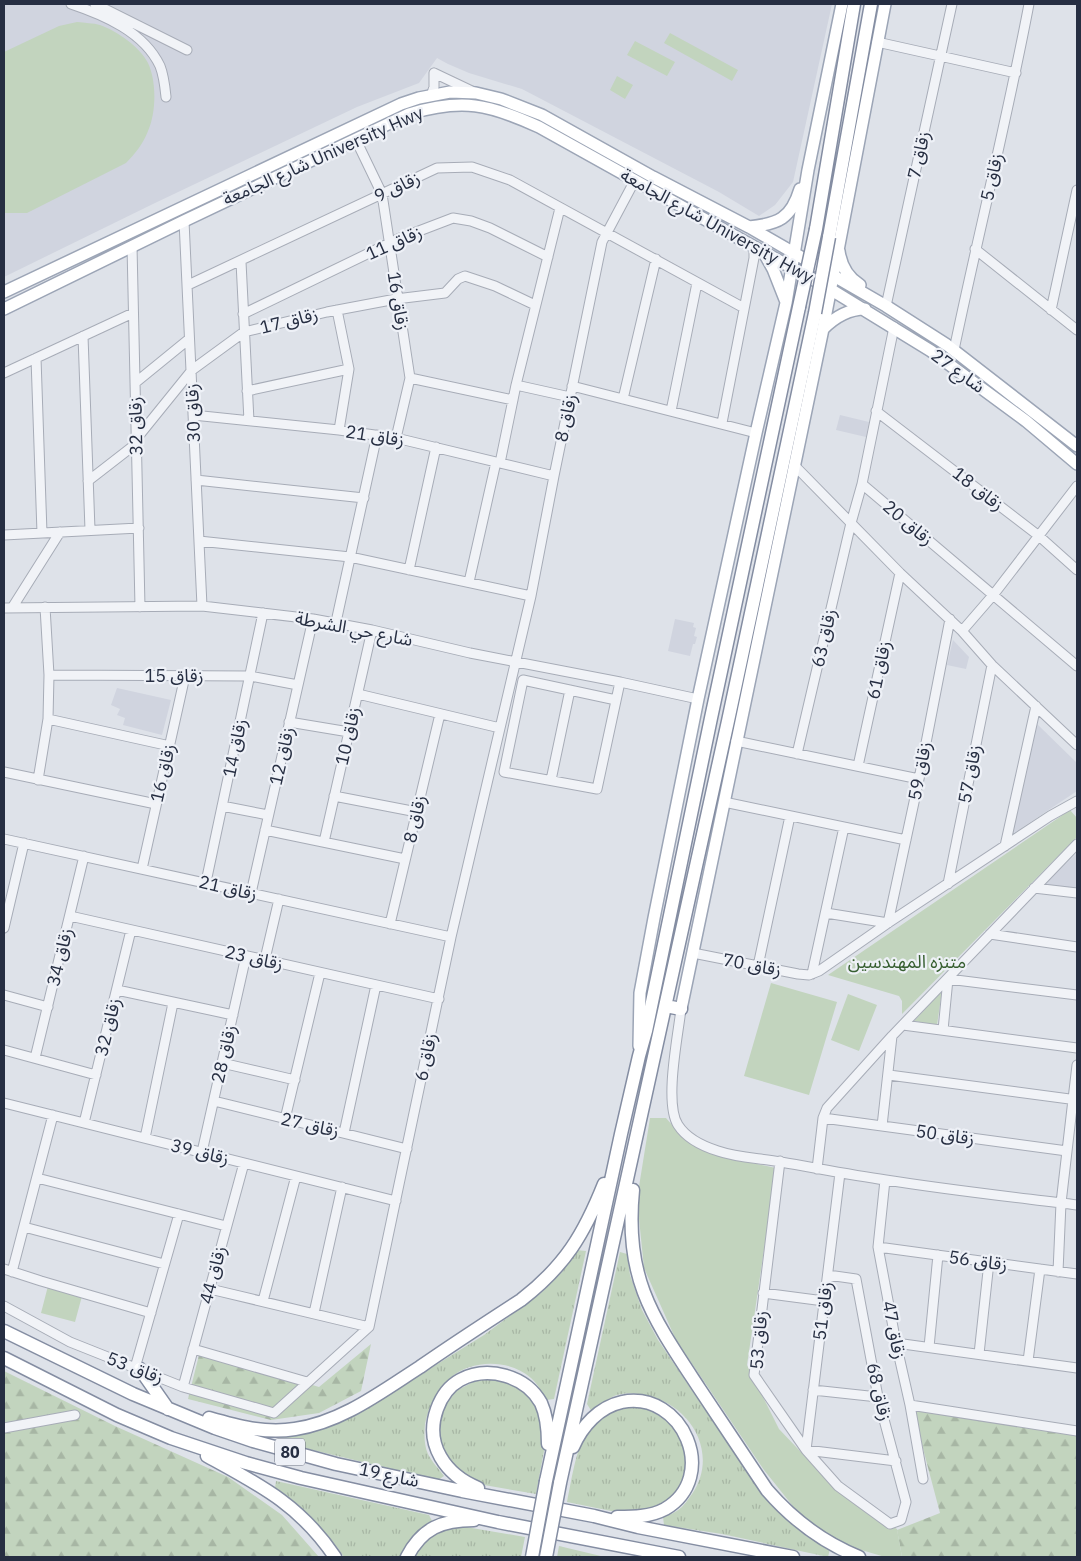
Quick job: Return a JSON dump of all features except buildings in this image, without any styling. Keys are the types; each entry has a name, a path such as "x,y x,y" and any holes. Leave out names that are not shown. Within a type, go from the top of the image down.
{"highway":[{"path":"532,1557 547,1476 621,1134 646,1032 816,229 854,4"},
{"path":"546,1557 560,1484 639,1132 815,313 834,240 871,4"},
{"path":"666,1006 681,1009"},
{"path":"639,1132 632,1200 631,1240 638,1279 653,1316 767,1490 780,1505 808,1530 859,1557"},
{"path":"137,1368 174,1411 248,1428 294,1430 323,1422 367,1402 521,1300 552,1274 575,1245 592,1212 606,1180 621,1134"},
{"name":"شارع 19","path":"4,1331 99,1378 174,1411 233,1435 305,1456 594,1516 638,1527 793,1557"},
{"name":"شارع 19","path":"4,1358 92,1403 171,1438 246,1463 302,1478 498,1522 679,1557"},
{"path":"502,1497 465,1482 456,1476 436,1450 434,1432 436,1414 444,1395 460,1380 481,1374 503,1375 514,1379 534,1393 541,1404 548,1430 547,1476"},
{"path":"564,1469 576,1440 585,1427 604,1409 615,1404 628,1401 649,1404 668,1412 682,1428 690,1447 691,1469 683,1491 675,1501 665,1508 642,1516 594,1516"},
{"path":"171,1438 269,1490 306,1522 335,1557"},
{"path":"407,1557 418,1539 436,1527 461,1520 498,1522"},
{"path":"591,1540 632,1557"}],"main road":[{"path":"639,1056 640,993 698,700 786,303 796,253 808,170 842,4"},
{"path":"681,1009 823,329 832,275 834,240 885,4"},
{"name":"شارع الجامعة University Hwy","path":"4,292 212,192 402,104 450,92 476,93 502,99 542,115 653,177 749,227 832,275"},
{"name":"شارع الجامعة University Hwy","path":"4,309 184,220 409,114 448,104 491,108 532,123 830,289"},
{"path":"749,227 765,226 786,216 796,201 803,178 808,170"},
{"path":"212,192 218,204"},
{"path":"834,240 848,276 880,298 886,306"},
{"path":"758,249 777,278 786,303"},
{"name":"شارع 27","path":"832,275 886,306 954,350 1077,446"},
{"name":"شارع 27","path":"830,289 932,351 1026,421 1077,464"},
{"path":"823,329 830,322 848,312 865,309"}],"street":[{"path":"71,4 113,22 141,42 149,50 160,67 166,96"},
{"path":"95,4 187,50"},
{"name":"زقاق 7","path":"886,306 952,4"},
{"name":"زقاق 5","path":"954,350 1016,73 1029,4"},
{"path":"877,42 1016,73"},
{"path":"430,96 434,87 434,73 476,93"},
{"name":"زقاق 16","path":"356,140 382,194 410,378 396,438"},
{"name":"زقاق 9","path":"188,285 241,262 438,168 467,166 510,180 744,308"},
{"name":"زقاق 8","path":"516,663 602,242 635,180"},
{"path":"1051,310 1077,190"},
{"path":"469,582 560,208"},
{"name":"زقاق 11","path":"243,314 389,244 456,218 490,228 548,257"},
{"name":"زقاق 30","path":"184,220 202,606"},
{"name":"زقاق 32","path":"132,246 140,607"},
{"path":"722,423 744,308 758,249"},
{"path":"975,250 1077,330"},
{"path":"623,399 656,259"},
{"path":"241,262 249,422"},
{"name":"زقاق 17","path":"88,481 137,441 192,370 244,332 338,310 445,292 458,279 465,276 495,286 536,305"},
{"path":"671,411 697,283"},
{"path":"338,310 349,369 339,430"},
{"path":"4,373 133,313"},
{"path":"862,484 894,327"},
{"path":"83,336 90,530"},
{"path":"135,383 189,339"},
{"path":"36,358 42,533"},
{"path":"247,391 349,369"},
{"path":"410,378 513,400"},
{"path":"516,385 570,397"},
{"path":"572,386 756,433"},
{"name":"زقاق 18","path":"876,411 1039,536 1077,570"},
{"name":"زقاق 21","path":"193,415 339,430 396,438 554,476"},
{"path":"336,622 377,435"},
{"path":"409,570 436,447"},
{"path":"794,465 900,573 962,631 992,665 1076,741"},
{"path":"196,480 364,498"},
{"name":"زقاق 63","path":"797,754 851,523 862,484"},
{"name":"زقاق 20","path":"862,484 1077,666"},
{"path":"962,631 994,594 1077,486"},
{"path":"4,535 138,528"},
{"path":"8,608 60,532"},
{"path":"199,541 350,557 531,596"},
{"name":"زقاق 61","path":"858,766 900,573"},
{"name":"شارع حي الشرطة","path":"8,608 202,606 336,622 516,663 620,682 698,700"},
{"path":"38,780 48,719 49,675 45,608"},
{"name":"زقاق 14","path":"206,882 264,613"},
{"name":"زقاق 12","path":"251,893 313,619"},
{"name":"زقاق 59","path":"888,923 919,779 950,619"},
{"name":"زقاق 10","path":"324,842 372,630"},
{"name":"زقاق 6","path":"369,1327 451,937 516,663"},
{"name":"زقاق 57","path":"948,884 992,665"},
{"name":"زقاق 15","path":"49,675 250,676 298,685"},
{"name":"زقاق 16","path":"142,869 185,676"},
{"path":"616,700 523,680 504,772 596,789 616,700 620,682"},
{"path":"551,780 570,690"},
{"path":"358,694 500,728"},
{"path":"1005,846 1036,706"},
{"name":"زقاق 8","path":"390,924 440,714"},
{"path":"48,719 170,746"},
{"path":"290,722 348,732"},
{"path":"736,741 919,779"},
{"path":"4,772 156,804"},
{"path":"334,796 417,812"},
{"path":"844,827 812,974 819,972 888,923 1077,801"},
{"path":"724,802 906,840"},
{"path":"222,806 268,816"},
{"path":"758,966 790,816"},
{"path":"265,830 405,859"},
{"name":"زقاق 21","path":"4,839 451,937"},
{"path":"4,928 24,843"},
{"path":"817,1169 823,1118 827,1108 892,1036 1077,844"},
{"name":"زقاق 34","path":"35,1058 84,856"},
{"path":"1034,888 1077,893"},
{"path":"265,960 279,899"},
{"path":"826,913 888,923"},
{"name":"زقاق 23","path":"70,916 438,998"},
{"name":"زقاق 32","path":"84,1123 131,930"},
{"path":"990,934 1077,947"},
{"name":"زقاق 70","path":"692,953 802,975 812,974"},
{"name":"زقاق 28","path":"202,1152 246,956"},
{"path":"285,1119 320,973"},
{"path":"948,980 1077,995"},
{"path":"943,1030 948,980"},
{"path":"344,1133 376,985"},
{"path":"116,990 233,1015"},
{"path":"4,995 48,1007"},
{"path":"145,1138 174,1003"},
{"path":"681,1009 671,1097 673,1116 679,1127 693,1140 716,1151 734,1156 780,1161 885,1180 1077,1205"},
{"path":"903,1025 1077,1048"},
{"path":"882,1126 892,1036"},
{"path":"4,1050 96,1075"},
{"path":"222,1063 294,1080"},
{"path":"1058,1272 1061,1203 1075,1100 1077,1065"},
{"path":"889,1075 1075,1100"},
{"name":"زقاق 27","path":"214,1102 407,1149"},
{"name":"زقاق 39","path":"4,1103 396,1201"},
{"path":"53,1115 24,1227 8,1270 151,1313"},
{"name":"زقاق 50","path":"823,1118 1067,1151"},
{"name":"زقاق 53","path":"780,1161 754,1375 806,1450 838,1486 890,1524"},
{"name":"زقاق 44","path":"183,1387 244,1163"},
{"name":"زقاق 51","path":"806,1450 840,1173"},
{"path":"263,1302 296,1176"},
{"path":"37,1178 226,1226"},
{"name":"زقاق 47","path":"885,1180 878,1247 923,1479"},
{"path":"314,1314 342,1187"},
{"path":"137,1368 178,1214"},
{"path":"24,1227 164,1264"},
{"name":"زقاق 56","path":"878,1247 1077,1274"},
{"path":"929,1348 938,1255"},
{"path":"979,1354 989,1262"},
{"path":"1028,1361 1040,1269"},
{"name":"زقاق 68","path":"828,1275 856,1279 878,1397 906,1502 901,1520 890,1524"},
{"path":"210,1289 369,1327"},
{"path":"763,1294 824,1301"},
{"name":"زقاق 53","path":"4,1306 70,1342 183,1387 274,1413 308,1382"},
{"path":"193,1349 308,1382 369,1327"},
{"path":"896,1343 1077,1368"},
{"path":"813,1390 878,1397"},
{"path":"910,1405 1077,1431"},
{"path":"4,1428 76,1415"},
{"path":"806,1450 896,1460"}],"shaded area":[{"path":"4,4 832,4 793,182 775,205 759,216 719,192 522,89 469,73 437,58 419,83 357,107 4,277"},
{"path":"840,415 869,422 866,437 836,430"},
{"path":"675,619 694,623 693,627 696,628 694,636 697,637 690,656 668,651"},
{"path":"953,640 969,657 966,669 947,665"},
{"path":"117,688 171,700 162,735 123,725 125,718 117,715 120,709 111,705"},
{"path":"1036,723 1077,763 1077,791 1011,835"},
{"path":"1077,853 1077,890 1044,884"}],"green space":[{"path":"77,22 92,23 114,31 140,51 148,63 153,79 154,107 151,124 144,140 126,163 27,213 4,213 4,52 59,26"},
{"path":"670,33 738,70 732,81 664,43"},
{"path":"635,41 675,62 667,76 627,55"},
{"path":"617,76 633,85 625,99 610,90"},
{"name":"متنزه المهندسين","path":"1070,810 1077,818 1077,837 902,1014 902,1001 899,996 828,975"},
{"path":"771,983 837,1002 809,1095 744,1076"},
{"path":"942,991 937,1025 914,1021"},
{"path":"848,994 877,1005 859,1051 831,1040"},
{"path":"650,1118 666,1118 681,1135 714,1155 776,1168 747,1365 779,1429 837,1490 897,1529 902,1557 885,1557 841,1544 800,1515 764,1470 676,1340 644,1268 637,1199"},
{"path":"576,1250 586,1251 554,1399 546,1400 531,1378 512,1367 490,1364 479,1365 469,1367 450,1378 437,1393 428,1412 425,1424 428,1454 444,1476 438,1480 279,1442 281,1435 330,1427 362,1411 484,1335 541,1293 563,1271"},
{"path":"620,1252 627,1254 630,1275 642,1310 658,1340 737,1457 779,1513 806,1536 830,1549 828,1557 722,1534 664,1525 663,1517 683,1506 700,1478 703,1462 696,1432 687,1419 675,1408 660,1400 644,1395 629,1393 614,1396 592,1412 587,1404"},
{"path":"48,1286 82,1296 75,1322 41,1313"},
{"path":"371,1344 361,1391 319,1413 271,1420 188,1399 200,1351 319,1387"},
{"path":"4,1371 115,1426 228,1477 282,1515 319,1557 4,1557"},
{"path":"485,1378 511,1380 534,1398 546,1440 536,1494 484,1485 460,1475 445,1459 436,1425 444,1407 456,1391"},
{"path":"635,1406 663,1418 677,1432 685,1450 686,1477 684,1481 666,1506 626,1514 567,1502 578,1453 583,1439 591,1427 602,1417 616,1410"},
{"path":"912,1407 1077,1431 1077,1557 902,1557 897,1530 940,1513"},
{"path":"276,1481 429,1515 433,1523 411,1538 400,1557 344,1557 321,1528 275,1488"},
{"path":"447,1527 466,1527 525,1537 521,1557 411,1557 426,1536"},
{"path":"559,1546 605,1557 557,1557"}]}
